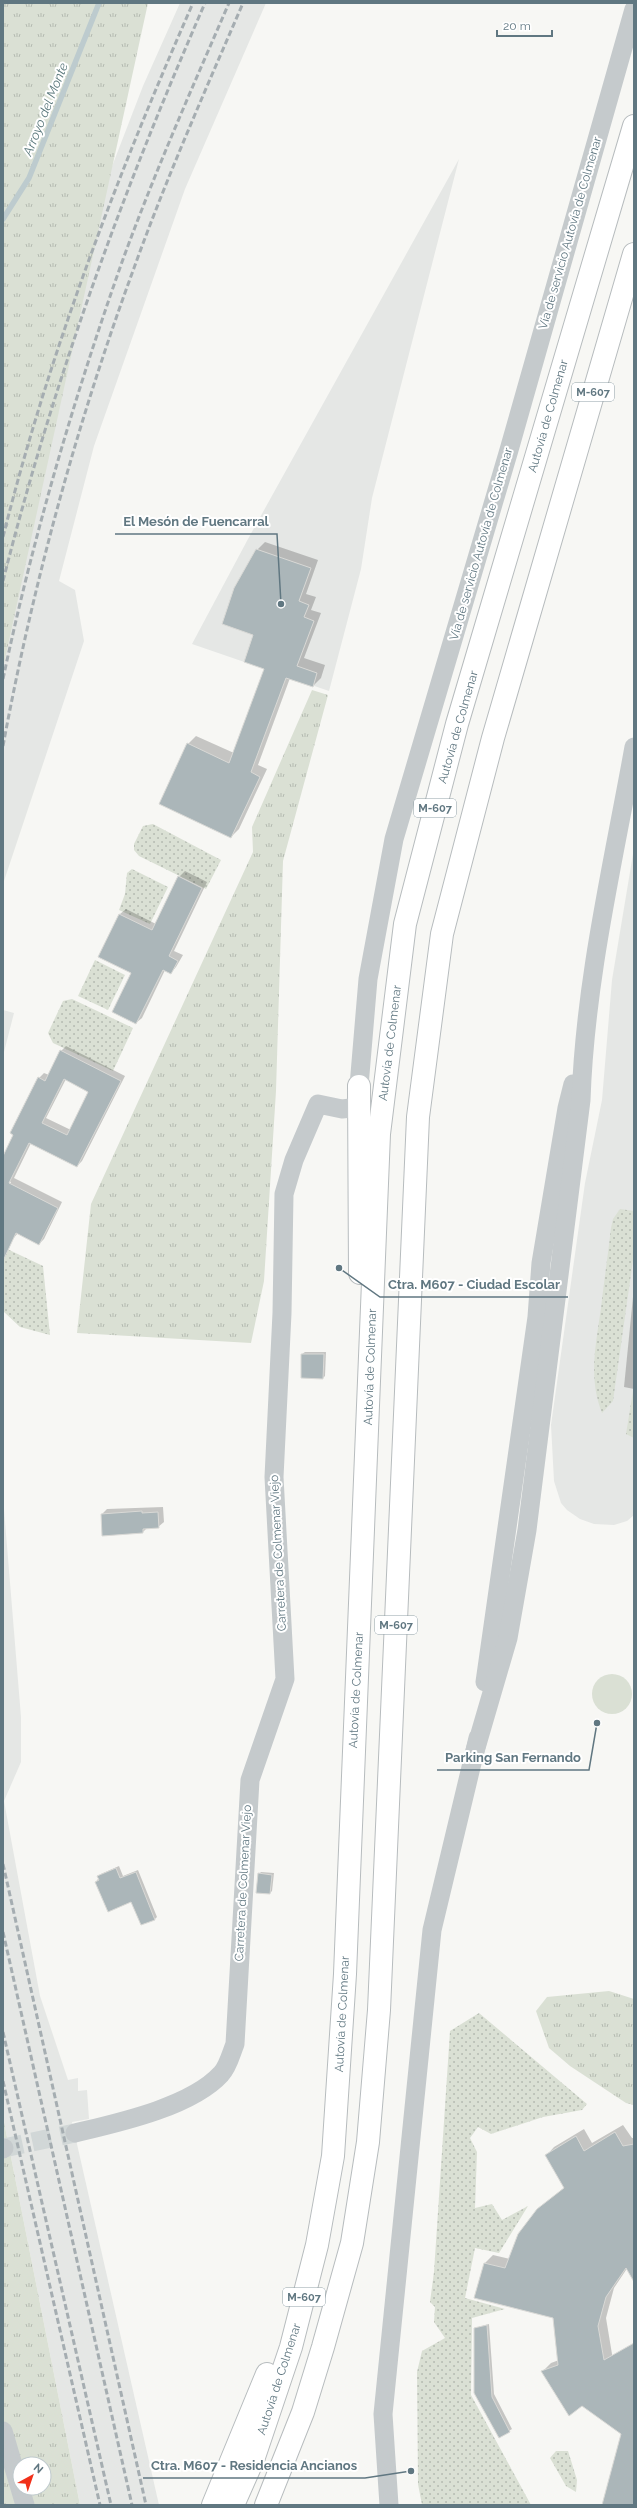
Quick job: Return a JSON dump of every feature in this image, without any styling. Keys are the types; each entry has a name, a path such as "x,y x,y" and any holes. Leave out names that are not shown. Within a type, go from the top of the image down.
{"highway":[{"name":"Autovía de Colmenar","path":"233,2505 253,2460 291,2347 317,2245 333,2156 339,2080 365,1513 380,1134 405,924 457,724 634,126"},
{"name":"M-607","path":"266,2505 303,2412 323,2347 352,2243 368,2142 379,2010 418,1117 442,934 493,738 628,283 634,254"},
{"path":"359,1097 365,1513"},
{"path":"213,2505 232,2464 278,2344 304,2240 339,2080"}],"street":[{"name":"Vía de servicio Autovía de Colmenar","path":"359,1097 368,979 394,839 509,450 634,9"},
{"path":"475,1751 508,1638 527,1530 581,1100 583,1045 591,987 634,747"},
{"path":"475,1751 536,1318 541,1263 567,1108 583,1045"},
{"name":"Carretera de Colmenar Viejo","path":"75,2133 143,2116 194,2094 221,2075 235,2044 250,1780 284,1679 274,1477 282,1313 284,1194 294,1160 318,1104 342,1109 359,1097"},
{"path":"518,1505 540,1357 536,1318"},
{"path":"390,2505 383,2414 432,1930 475,1751 497,1644 513,1546"},
{"path":"3,2431 25,2505"}],"shaded area":[{"path":"180,3 266,3 185,189 94,446 59,581 75,590 84,641 3,884 3,485 57,309 143,86"},
{"path":"459,159 372,498 361,569 329,691 192,644 248,539"},
{"path":"634,848 634,1515 627,1521 614,1525 594,1524 580,1519 567,1510 561,1503 554,1481 551,1425 585,1183 602,1100 612,980"},
{"path":"3,1010 14,1013 4,1052 3,1052"},
{"path":"3,1497 21,1717 21,1762 4,1801 40,1996 68,2080 78,2078 78,2091 87,2090 89,2119 72,2122 159,2505 80,2505 3,2117"}],"green space":[{"path":"3,3 148,3 3,668"},
{"path":"312,690 328,695 283,861 276,1091 264,1281 251,1343 77,1333 91,1204 253,852 252,827"},
{"path":"153,824 221,860 206,889 139,856 134,850 134,844 143,826"},
{"path":"132,869 168,887 150,924 119,910 125,894 127,873"},
{"path":"95,960 125,975 108,1010 78,996"},
{"path":"72,999 133,1028 113,1071 53,1043 48,1033 63,1001"},
{"path":"620,1209 634,1211 634,1253 613,1401 602,1413 595,1387 595,1348 611,1228 613,1219"},
{"path":"3,1247 43,1266 50,1335 20,1327 3,1311"},
{"path":"634,1391 634,1438 626,1434"},
{"path":"608,1674 616,1674 623,1677 629,1683 632,1694 629,1705 623,1711 616,1714 608,1714 601,1711 595,1705 592,1698 592,1690 595,1683 601,1677"},
{"path":"609,1991 634,1999 634,2105 626,2103 570,2066 549,2048 536,2011 547,1997"},
{"path":"479,2013 587,2104 582,2110 543,2117 491,2134 478,2127 470,2138 477,2152 475,2208 492,2204 502,2220 528,2206 499,2253 475,2248 465,2298 505,2309 472,2318 471,2395 531,2505 422,2505 418,2484 417,2372 422,2351 445,2338 434,2322 435,2307 430,2302 434,2272 450,2031"},
{"path":"3,2117 80,2505 3,2505"},
{"path":"556,2451 568,2451 577,2480 576,2492 566,2486 550,2458"}],"building":[{"path":"256,549 311,568 299,601 309,605 304,617 314,621 297,666 317,673 313,687 286,678 251,772 260,777 231,838 159,804 187,743 229,763 264,669 244,662 253,635 222,624 234,588"},
{"path":"178,876 202,888 169,956 178,961 171,974 163,970 136,1024 112,1012 131,973 98,957 119,914 152,930"},
{"path":"60,1050 121,1081 77,1167 29,1143 9,1183 58,1208 39,1245 16,1233 3,1261 3,1156 13,1135 10,1133 38,1077 45,1081","holes":["64,1079 88,1092 67,1135 42,1123"]},
{"path":"301,1354 324,1354 323,1379 301,1378"},
{"path":"142,1511 142,1513 158,1512 159,1528 143,1529 143,1533 102,1536 101,1514"},
{"path":"116,1868 120,1878 136,1872 155,1920 141,1925 131,1902 108,1912 95,1882 99,1880 97,1876"},
{"path":"258,1873 272,1875 270,1894 256,1893"},
{"path":"615,2132 623,2146 634,2144 634,2282 626,2268 606,2297 598,2326 604,2360 634,2343 634,2505 602,2505 621,2434 582,2406 569,2416 541,2371 558,2365 553,2318 474,2298 484,2263 505,2268 518,2234 537,2209 564,2188 545,2155 576,2136 584,2151"},
{"path":"487,2325 492,2397 510,2432 499,2438 474,2393 474,2328"}],"waterway":[{"name":"Arroyo del Monte","path":"3,219 29,178 99,3"}],"tunnel":[{"path":"4,2148 75,2133"}],"railway":[{"path":"3,537 21,468 63,333 112,199 193,3"},
{"path":"3,581 44,432 67,359 118,216 205,3"},
{"path":"3,679 41,521 71,416 104,313 147,196 229,3"},
{"path":"3,746 28,625 58,504 113,326 159,201 243,3"},
{"path":"3,1864 146,2505"},
{"path":"3,1932 132,2505"},
{"path":"3,2032 111,2505"},
{"path":"3,2081 100,2505"}],"place":[{"name":"El Mesón de Fuencarral","path":"281,604"},
{"name":"Ctra. M607 - Ciudad Escolar","path":"339,1268"},
{"name":"Parking San Fernando","path":"597,1723"},
{"name":"Ctra. M607 - Residencia Ancianos","path":"411,2471"}]}
